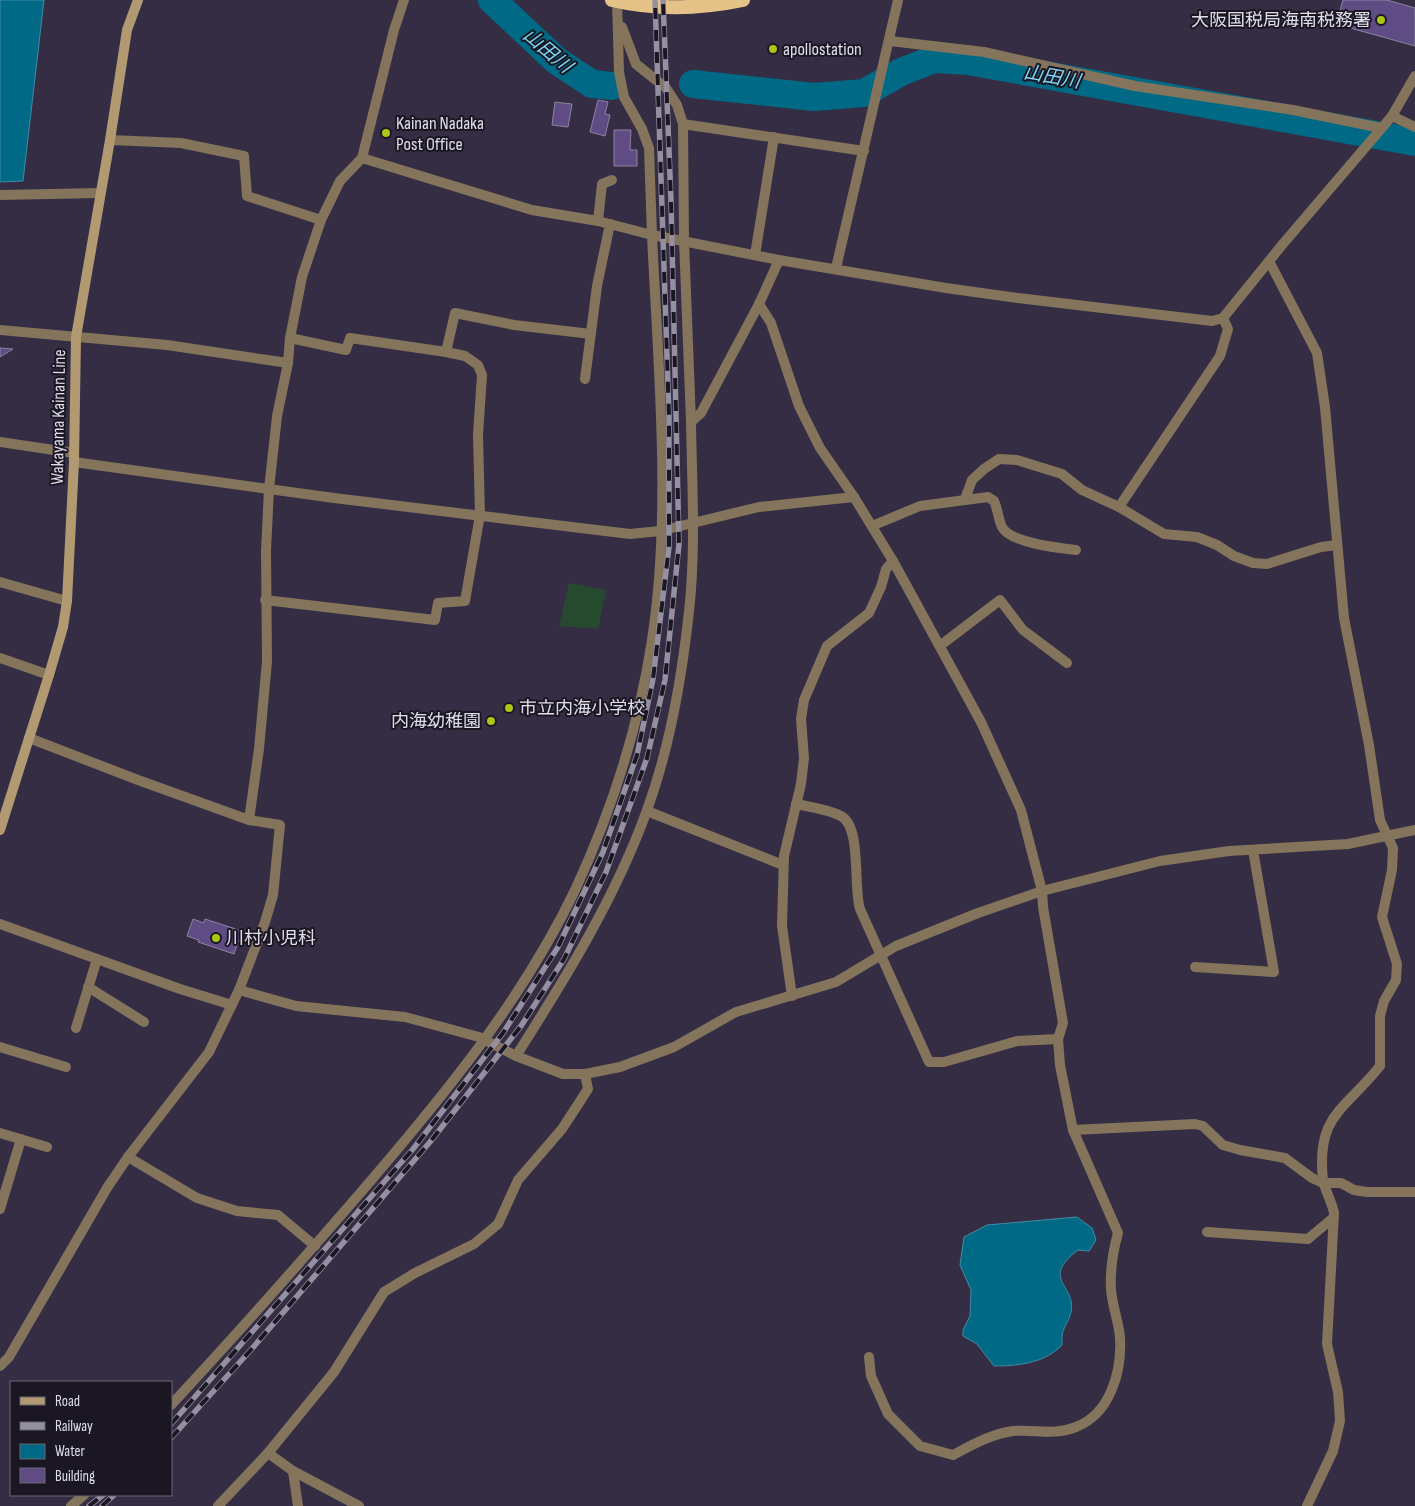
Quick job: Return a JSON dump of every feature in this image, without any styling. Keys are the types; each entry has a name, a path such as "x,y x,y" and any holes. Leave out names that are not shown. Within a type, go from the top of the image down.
{"highway":[{"path":"616,4 695,6 742,0"}],"main road":[{"name":"Wakayama Kainan Line","path":"0,830 63,626 70,585 76,337 127,30 138,0"}],"street":[{"path":"249,820 259,748 266,661 265,600 269,489 277,416 288,363 290,338 302,277 321,220 340,181 362,158 394,30 404,0"},
{"path":"836,268 898,0"},
{"path":"516,1056 554,997 600,913 647,811 663,758 680,674 690,611 692,522 691,422 684,240 683,124 677,105 666,88 636,64 616,4"},
{"path":"172,1404 315,1246 417,1127 485,1040 535,962 576,889 613,797 638,712 652,640 660,531 661,436 649,148 642,129 624,97 619,72 616,4"},
{"path":"890,41 984,52 1134,86 1293,110 1380,129"},
{"path":"362,158 532,210 598,221 652,235 779,260 1018,298 1212,320 1223,318 1270,263 1282,245 1392,116 1415,76"},
{"path":"1392,116 1415,127"},
{"path":"683,124 864,152"},
{"path":"755,255 774,137"},
{"path":"110,140 181,143 244,156 247,196 321,220"},
{"path":"598,221 602,184 612,180"},
{"path":"0,195 100,193"},
{"path":"584,379 597,286 610,224"},
{"path":"691,422 701,412 759,304 779,260"},
{"path":"1270,263 1316,353 1324,407 1344,618 1369,745 1380,820 1393,848 1392,870 1382,917 1397,964 1396,980 1384,1001 1380,1016 1380,1066 1337,1113 1326,1129 1322,1142 1323,1183 1331,1198 1333,1218 1327,1344 1338,1392 1340,1421 1333,1451 1307,1506"},
{"path":"759,304 771,323 799,406 820,448 872,526 941,645 981,722 1021,810 1042,891 1043,907 1063,1023 1058,1039 1060,1065 1072,1130 1118,1233 1113,1250 1111,1289 1120,1338 1118,1364 1108,1401 1103,1408 1084,1424 1062,1432 1013,1431 984,1438 953,1455 920,1446 888,1414 871,1376 869,1357"},
{"path":"446,352 455,313 514,325 591,334"},
{"path":"1119,507 1220,356 1228,329 1223,318"},
{"path":"0,330 167,345 288,363"},
{"path":"265,600 435,620 438,604 465,601 480,515 478,435 482,375 478,365 465,356 350,338 346,350 290,338"},
{"path":"0,442 74,458 269,489 630,534 660,531 759,507 854,497"},
{"path":"965,499 972,480 984,469 999,459 1017,460 1062,474 1082,490 1119,507 1164,534 1197,537 1217,545 1234,556 1253,563 1267,564 1320,547 1337,545"},
{"path":"872,526 920,506 965,499 992,498 996,504 1002,528 1010,536 1041,545 1076,550"},
{"path":"792,996 782,926 783,865 801,784 804,758 801,719 804,700 827,646 869,613 881,587 886,569 893,561"},
{"path":"0,582 67,601"},
{"path":"941,645 1000,600 1024,630 1067,663"},
{"path":"0,658 49,675"},
{"path":"0,1366 10,1357 93,1212 128,1157 209,1052 239,990 265,922 273,895 280,825 249,820 29,738"},
{"path":"796,804 834,813 843,817 848,823 854,845 857,900 929,1062 944,1062 1017,1041 1058,1039"},
{"path":"647,811 783,865"},
{"path":"239,990 296,1006 405,1017 485,1040 516,1056 563,1074 586,1074 620,1067 674,1047 736,1012 836,982 896,946 978,913 1042,891 1160,861 1253,850 1348,844 1415,830"},
{"path":"1195,967 1274,972 1253,850"},
{"path":"0,924 180,989 232,1005"},
{"path":"76,1028 97,959"},
{"path":"88,987 144,1022"},
{"path":"0,1047 66,1067"},
{"path":"218,1506 268,1453 334,1372 384,1292 415,1273 474,1244 498,1224 518,1180 562,1129 588,1089 586,1074"},
{"path":"1072,1130 1195,1124 1203,1126 1223,1145 1285,1158 1312,1178 1323,1183 1341,1183 1354,1190 1367,1192 1415,1192"},
{"path":"0,1132 47,1147"},
{"path":"1,1204 21,1139"},
{"path":"128,1157 197,1198 237,1211 278,1215 315,1246"},
{"path":"1207,1232 1308,1239 1333,1218"},
{"path":"268,1453 293,1471 359,1506"},
{"path":"293,1471 298,1506"},
{"path":"71,1506 83,1496"}],"green space":[{"path":"569,583 606,590 598,629 559,626"}],"water":[{"path":"0,0 44,0 23,181 0,182"},
{"path":"1077,1217 1092,1228 1096,1240 1089,1251 1078,1250 1067,1260 1061,1269 1060,1276 1071,1303 1071,1312 1062,1334 1062,1345 1048,1356 1039,1360 994,1366 977,1344 963,1336 963,1330 970,1316 971,1290 960,1265 964,1237 987,1225"}],"building":[{"path":"1343,0 1387,0 1415,8 1415,46 1336,24"},
{"path":"598,100 608,102 605,114 610,115 605,136 590,132"},
{"path":"555,102 572,104 568,127 552,125"},
{"path":"614,130 631,130 630,150 637,150 637,166 614,166"},
{"path":"0,348 13,349 0,357"},
{"name":"川村小児科","path":"193,919 204,923 205,919 242,931 234,954 198,942 199,940 187,936"}],"waterway":[{"name":"山田川","path":"492,0 557,61 592,84 612,86"},
{"name":"山田川","path":"693,84 814,97 864,93 901,72 934,59 968,61 1415,142"}],"railway":[{"path":"172,1423 413,1149 503,1033 558,947 603,852 637,755 653,679 669,547 669,416 655,0"},
{"path":"172,1437 249,1352 430,1142 521,1026 564,959 606,872 647,758 665,680 679,544 671,200 663,0"},
{"path":"89,1506 102,1496"},
{"path":"102,1506 113,1496"}],"place":[{"name":"大阪国税局海南税務署","path":"1381,20"},
{"name":"apollostation","path":"773,49"},
{"name":"Kainan Nadaka Post Office","path":"386,133"},
{"name":"市立内海小学校","path":"509,708"},
{"name":"内海幼稚園","path":"491,721"},
{"name":"川村小児科","path":"216,938"}]}
